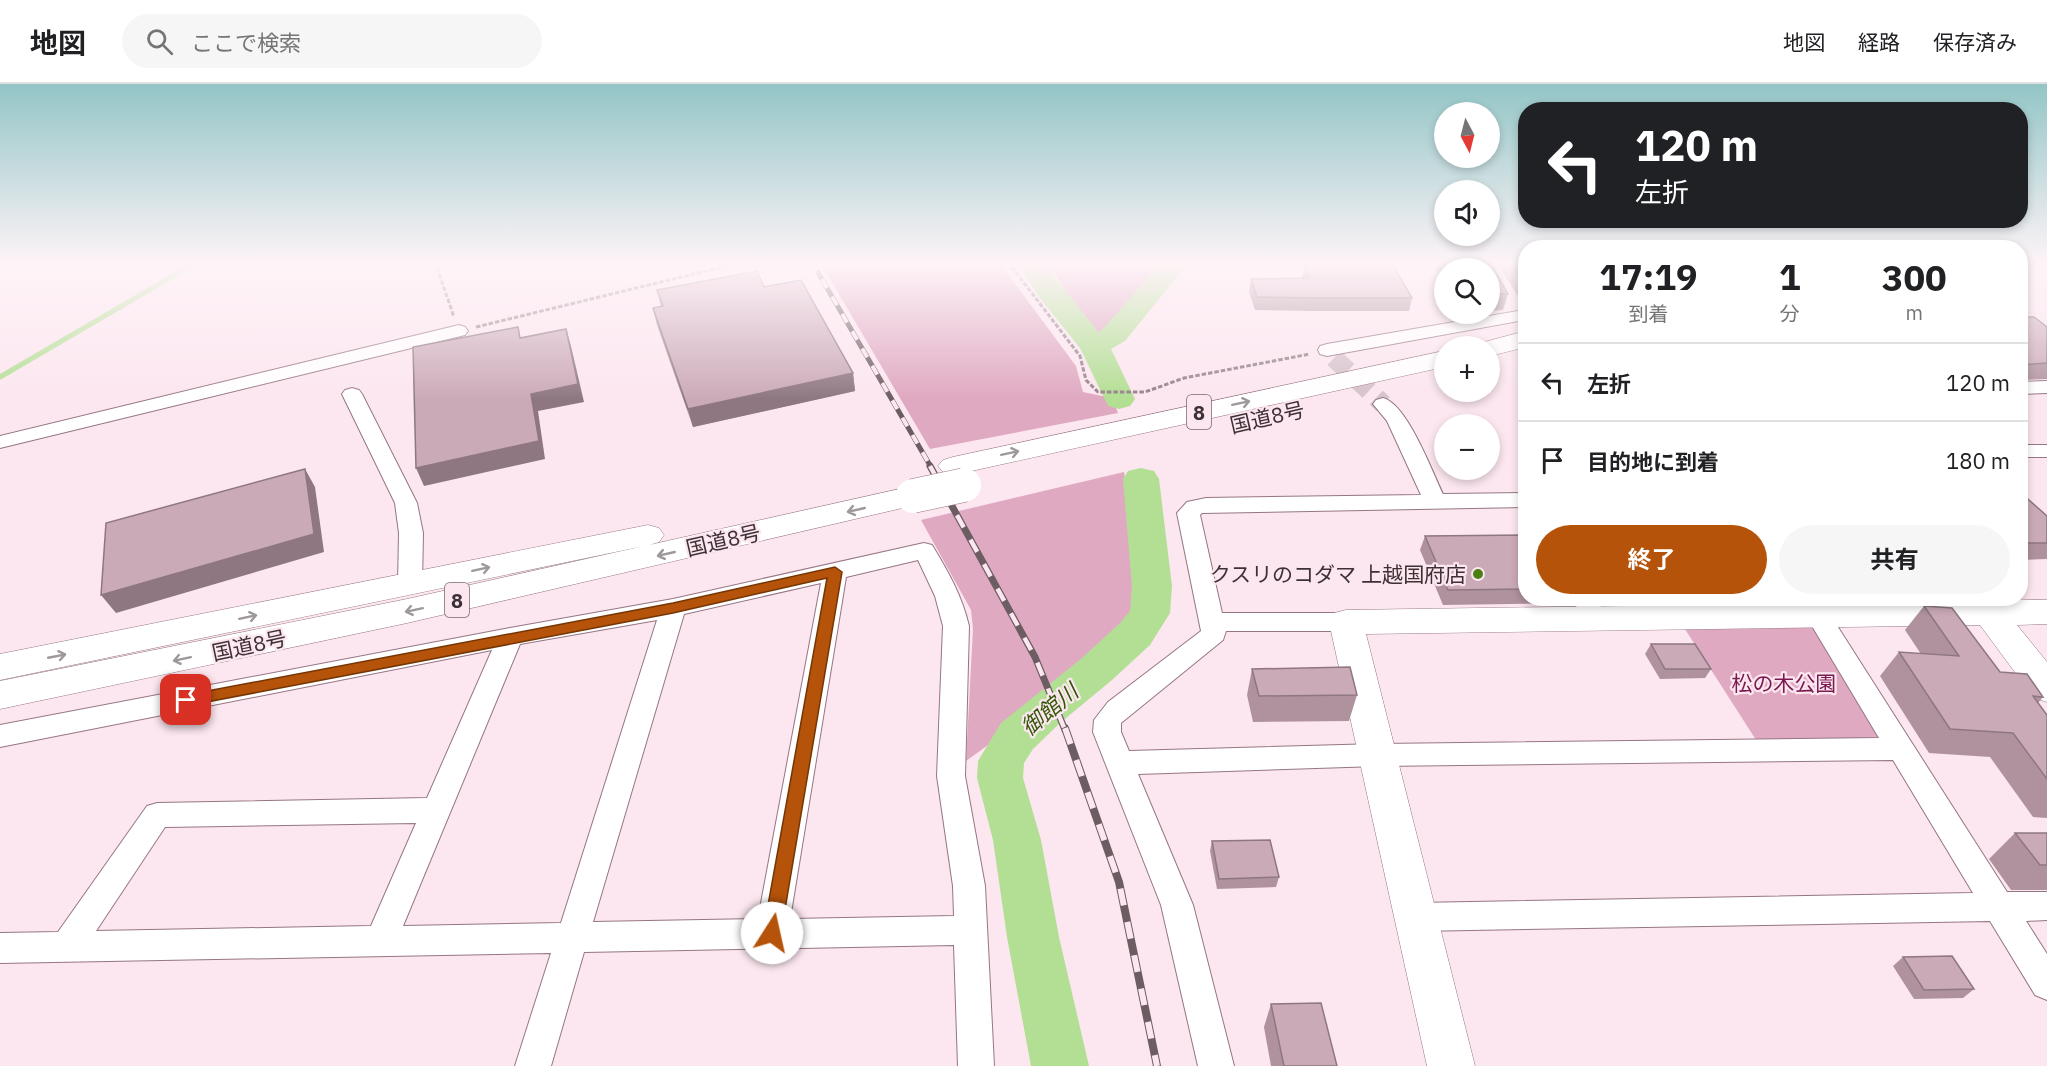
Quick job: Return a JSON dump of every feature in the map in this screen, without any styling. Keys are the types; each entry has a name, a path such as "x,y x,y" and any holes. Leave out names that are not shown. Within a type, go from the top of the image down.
{"main road":[{"path":"1500,341 1518,329"},
{"name":"国道8号","path":"0,695 395,614 910,486 1434,361"},
{"path":"1500,365 1518,361"},
{"name":"国道8号","path":"958,475 1434,379"},
{"name":"国道8号","path":"0,667 721,519 910,486"},
{"path":"1451,1066 1346,622 1589,608 1818,616 1983,606 2047,612"},
{"path":"1983,606 2047,687"}],"street":[{"path":"1331,354 1518,327"},
{"path":"0,442 459,331"},
{"path":"2028,388 2047,387"},
{"path":"352,394 406,503 411,533 410,584"},
{"path":"1383,404 1396,419 1435,501"},
{"path":"2028,451 2047,451"},
{"path":"1216,1066 1178,905 1107,732 1108,720 1118,709 1214,634 1188,513 1195,507 1206,505 1518,500"},
{"path":"0,736 510,637 673,608 924,551 946,589 953,607 956,626 951,776 969,886 972,1035 976,1066"},
{"path":"772,933 835,572"},
{"path":"532,1066 673,608"},
{"path":"1818,616 2047,984"},
{"path":"1212,622 1346,622"},
{"path":"381,940 510,637"},
{"path":"1121,763 1378,755 1900,749"},
{"path":"66,948 157,814 435,810"},
{"path":"1416,917 2047,906"},
{"path":"0,948 971,930"}],"path":[{"path":"451,308 459,331 554,308"},
{"path":"1043,308 1080,356 1086,380 1091,387 1106,393 1145,392 1184,378 1331,354"}],"green space":[{"path":"847,308 1033,308 1076,366 1083,392 1112,398 1118,413 930,449"},
{"path":"1076,308 1130,308 1109,331 1102,334 1094,333 1088,328"},
{"path":"1124,472 1136,547 1138,605 1117,637 1006,732 966,761 973,629 971,610 921,520"},
{"name":"松の木公園","path":"1813,625 1885,740 1758,743 1683,626"}],"building":[{"path":"653,308 817,308 853,373 688,409"},
{"path":"2028,317 2034,317 2047,327 2047,363 2028,364"},
{"path":"518,327 520,338 566,329 578,384 531,394 539,441 416,468 413,347"},
{"path":"305,469 314,534 101,595 106,523"},
{"path":"2028,499 2047,516 2047,543 2028,543"},
{"path":"1518,535 1518,589 1448,590 1425,536"},
{"path":"1924,606 1952,608 2000,672 2027,674 2043,697 2033,696 2047,715 2047,779 2013,733 1950,729 1899,652 1959,656"},
{"path":"1651,644 1695,644 1711,669 1665,669"},
{"path":"1350,667 1357,695 1259,696 1252,669"},
{"path":"2015,833 2047,833 2047,865 2040,865"},
{"path":"1270,840 1279,877 1219,879 1212,841"},
{"path":"1952,956 1974,989 1924,990 1903,957"},
{"path":"1321,1003 1337,1066 1284,1066 1271,1004"}],"waterway":[{"path":"0,377 118,308"},
{"name":"御館川","path":"1063,308 1094,346"},
{"path":"1094,346 1114,335 1137,308"},
{"name":"御館川","path":"1094,346 1119,399"},
{"name":"御館川","path":"1060,1066 1033,937 1017,840 1000,778 1001,761 1017,736 1135,634 1150,613 1152,586 1141,479"}],"tunnel":[{"path":"1334,358 1383,404"}],"railway":[{"path":"839,308 931,467"},
{"path":"930,466 1035,657 1065,730"},
{"path":"1065,728 1119,882 1157,1066"}],"place":[{"name":"クスリのコダマ 上越国府店","path":"1478,574"}],"route":[{"path":"186,700 673,608 835,572 772,933"}]}
